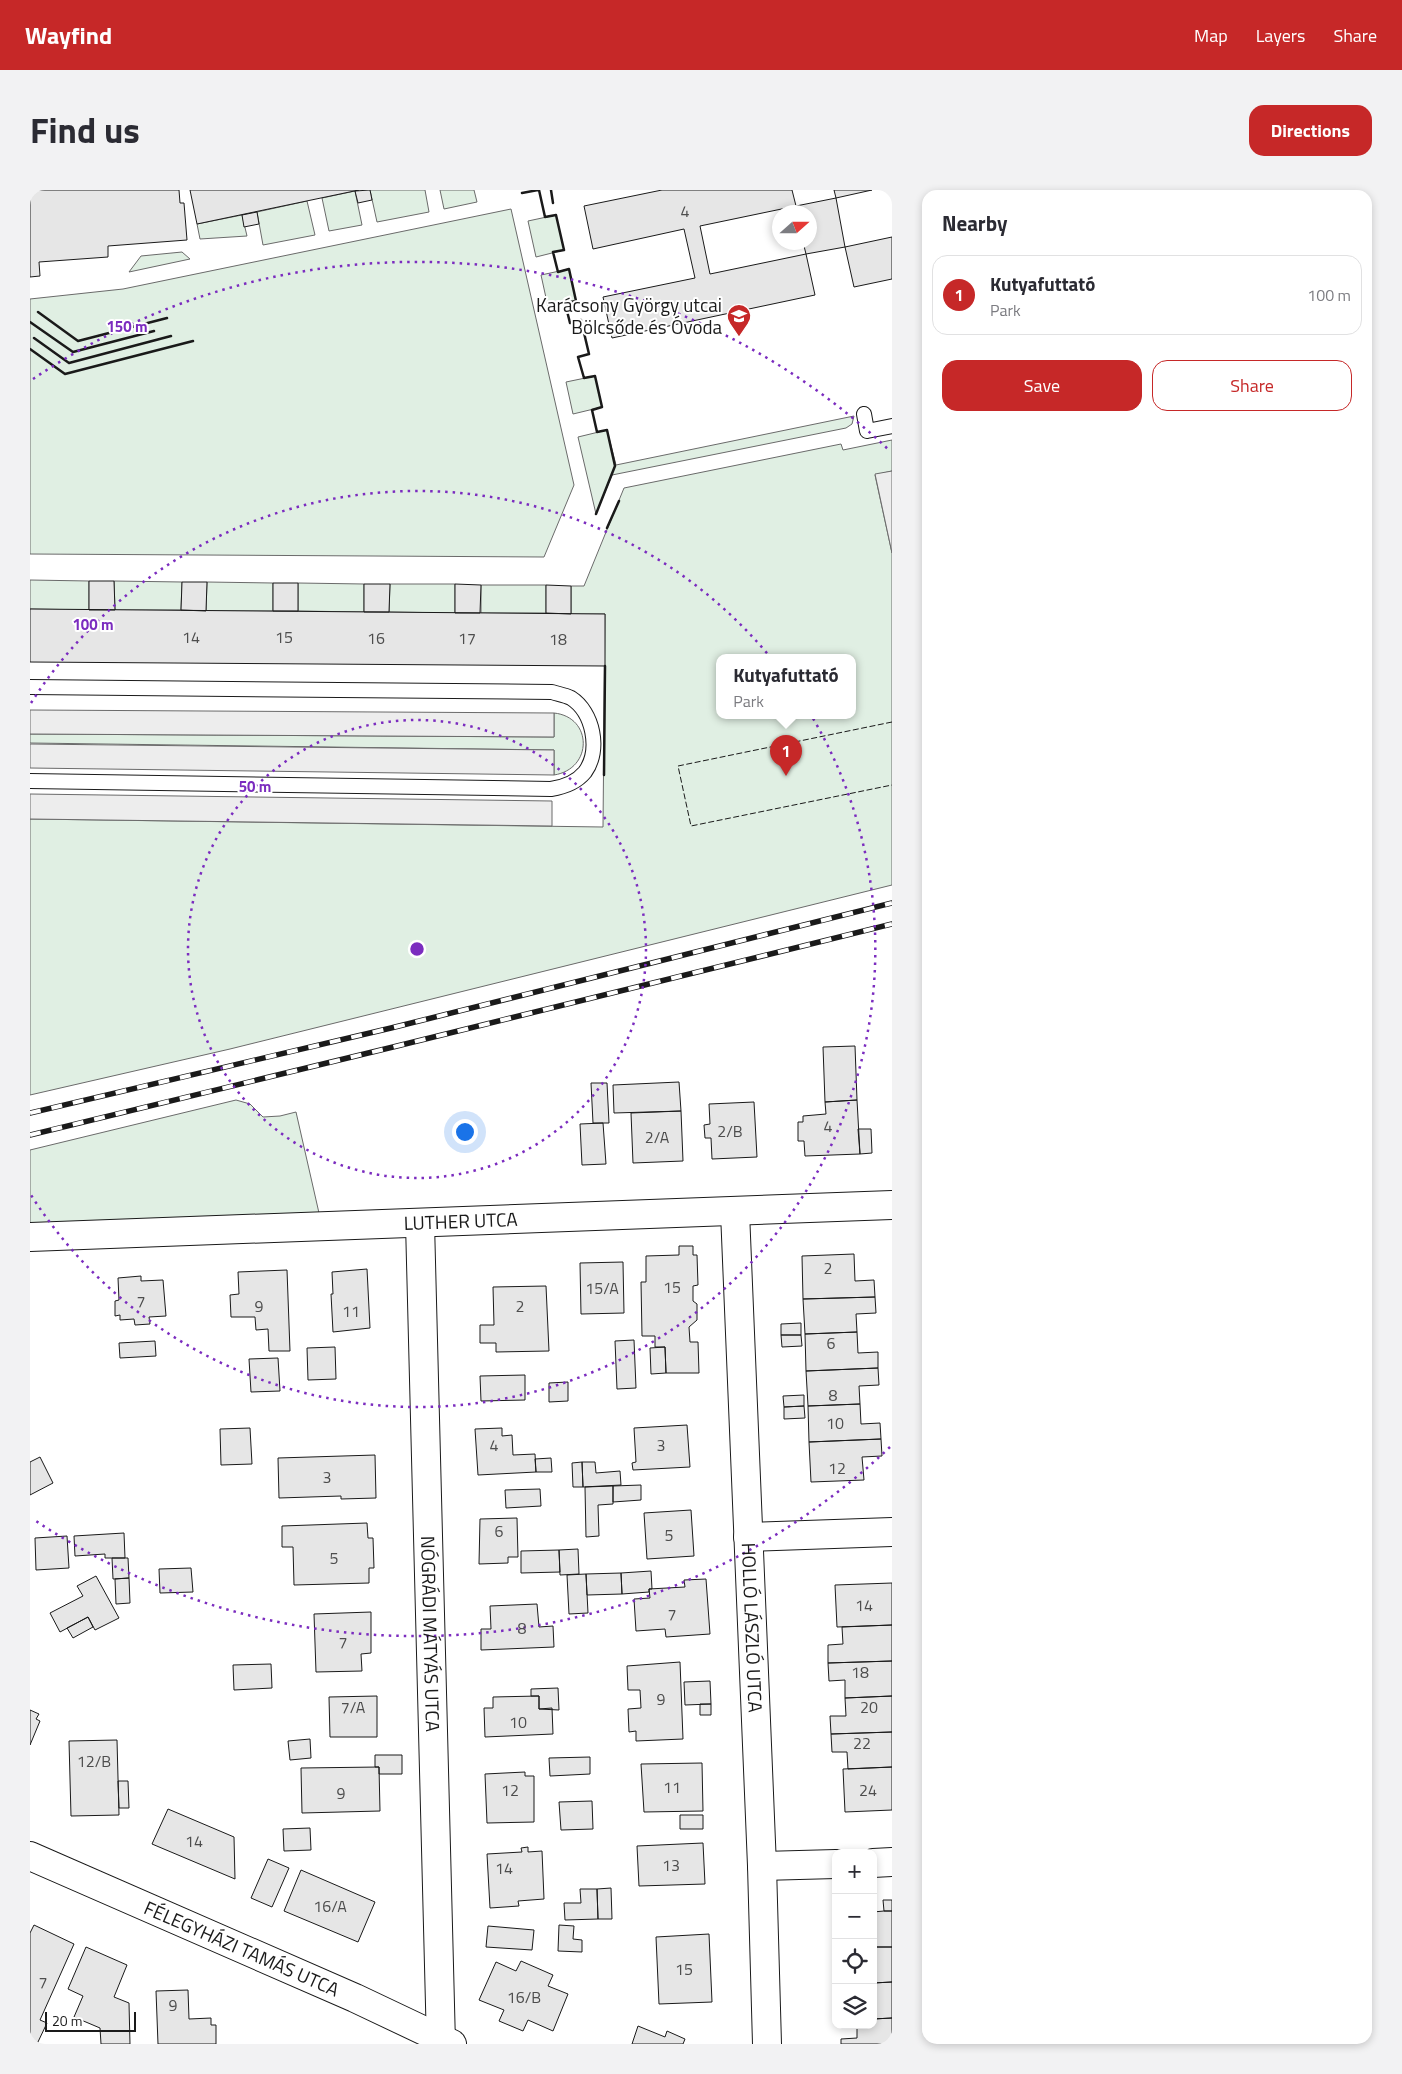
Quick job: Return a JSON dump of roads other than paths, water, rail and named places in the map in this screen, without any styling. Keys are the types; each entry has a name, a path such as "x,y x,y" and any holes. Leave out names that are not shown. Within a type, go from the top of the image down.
{"street":[{"name":"LUTHER UTCA","path":"30,1237 892,1205"},
{"name":"HOLLÓ LÁSZLÓ UTCA","path":"735,1212 762,1866 767,2044"},
{"name":"NÓGRÁDI MÁTYÁS UTCA","path":"420,1223 444,2042"},
{"path":"748,1537 892,1532"},
{"name":"FÉLEGYHÁZI TAMÁS UTCA","path":"30,1856 355,1998 444,2042"},
{"path":"877,1862 892,1862"},
{"path":"762,1866 832,1864"}],"lane":[{"path":"864,414 867,431 892,426"},
{"path":"30,687 552,692 570,698 578,704 588,717 593,736 593,749 587,770 581,776 567,785 551,789 30,781"}],"railway":[{"path":"30,1113 391,1028 892,903"},
{"path":"30,1135 892,924"}],"place":[{"name":"Karácsony György utcai Bölcsőde és Óvoda","path":"739,337"},
{"name":"Kutyafuttató","path":"786,776"}]}
